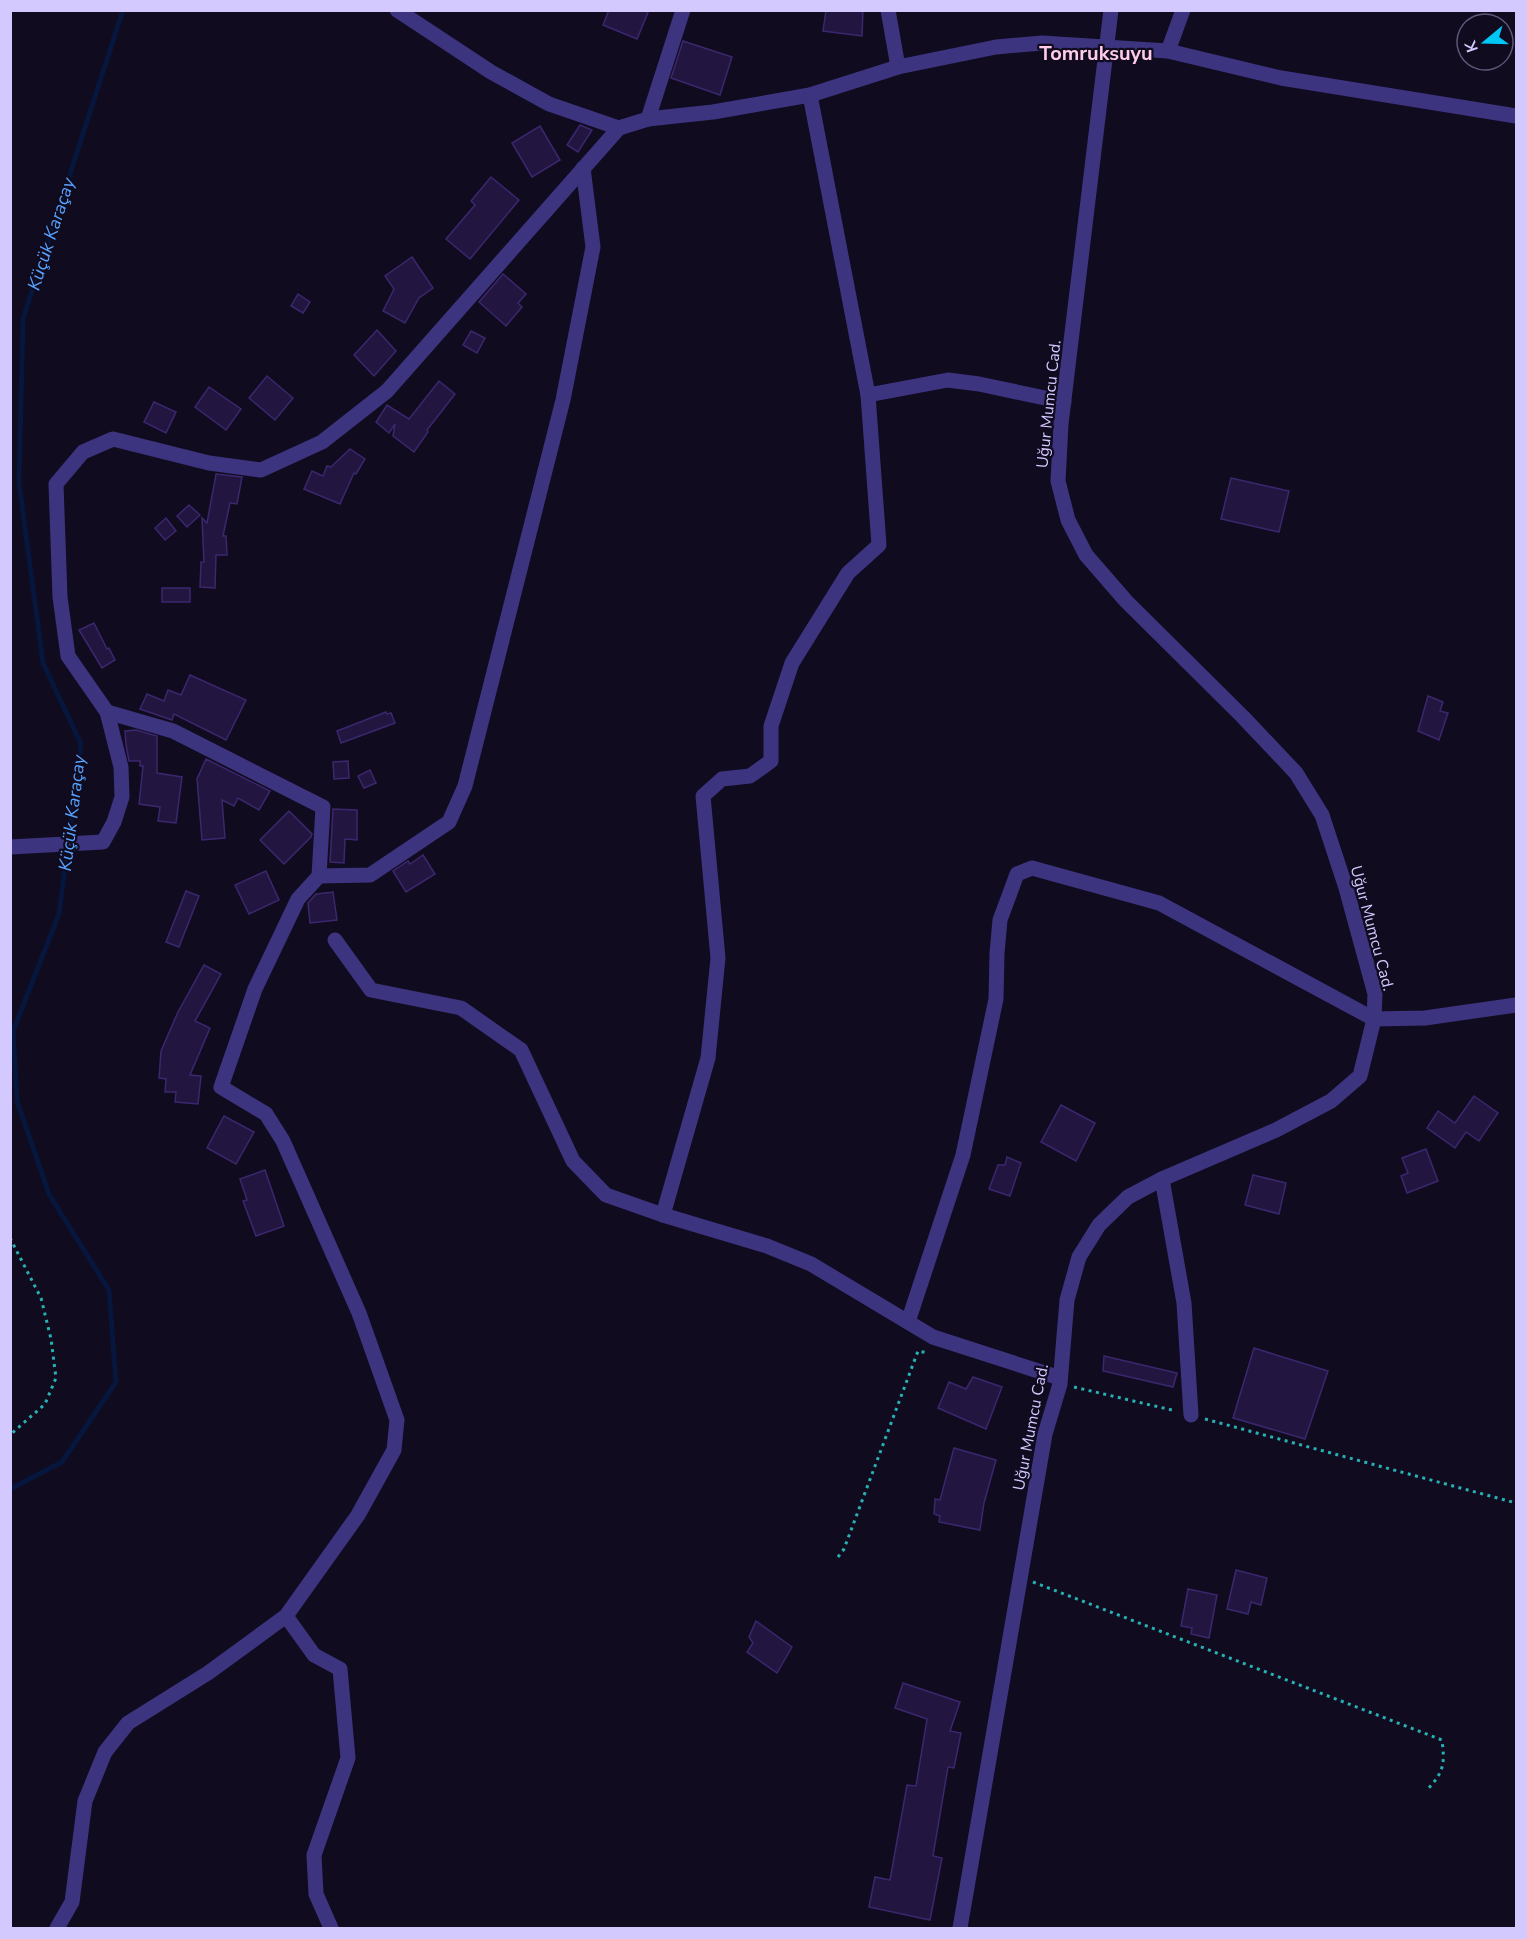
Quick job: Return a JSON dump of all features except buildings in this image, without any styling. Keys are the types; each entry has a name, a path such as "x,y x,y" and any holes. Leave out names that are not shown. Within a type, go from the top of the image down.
{"street":[{"path":"397,10 491,72 549,104 619,128"},
{"path":"648,119 683,10"},
{"path":"888,10 898,67"},
{"name":"Uğur Mumcu Cad.","path":"960,1929 1045,1434 1060,1381 1067,1300 1079,1257 1099,1225 1128,1197 1162,1179 1276,1130 1331,1101 1360,1076 1374,1019 1374,994 1346,888 1322,815 1296,773 1126,601 1086,555 1068,520 1058,481 1064,402 1111,10"},
{"path":"1168,51 1183,10"},
{"path":"10,847 104,842 114,822 122,797 121,767 107,712 68,656 60,597 56,484 83,452 113,439 208,463 261,470 322,441 387,391 619,128 648,119 713,112 810,95 898,67 1008,46 1042,43 1168,51 1281,78 1516,116"},
{"path":"663,1215 708,1058 717,969 718,958 704,796 722,779 750,776 771,761 771,726 792,663 848,573 879,545 868,395 810,95"},
{"path":"319,876 370,875 449,822 465,786 563,400 593,247 583,168"},
{"path":"868,395 948,380 979,384 1064,402"},
{"path":"57,1929 72,1902 85,1801 105,1752 128,1723 208,1673 286,1616 363,1506 394,1450 397,1420 359,1313 283,1141 266,1114 221,1087 255,989 298,899 319,876 323,807 173,731 107,712"},
{"path":"908,1322 963,1155 996,999 1000,920 1017,874 1032,868 1159,903 1374,1019 1425,1018 1516,1005"},
{"path":"334,940 371,990 461,1008 521,1050 573,1161 606,1195 663,1215 767,1246 811,1264 933,1337 1060,1381"},
{"path":"1162,1179 1184,1303 1191,1415"},
{"path":"286,1616 314,1655 340,1670 348,1758 314,1855 315,1894 331,1929"}],"path":[{"path":"10,1238 41,1298 51,1339 56,1378 45,1404 10,1436"},
{"path":"838,1557 844,1549 918,1351 929,1353"},
{"path":"1060,1381 1516,1503"},
{"path":"1020,1577 1442,1740 1445,1762 1436,1781 1426,1791"}],"waterway":[{"name":"Küçük Karaçay","path":"10,1489 62,1462 116,1382 109,1290 49,1194 17,1101 13,1031 59,914 81,744 43,663 19,483 23,319 123,10"}],"district":[{"name":"Tomruksuyu","path":"1096,53"}]}
